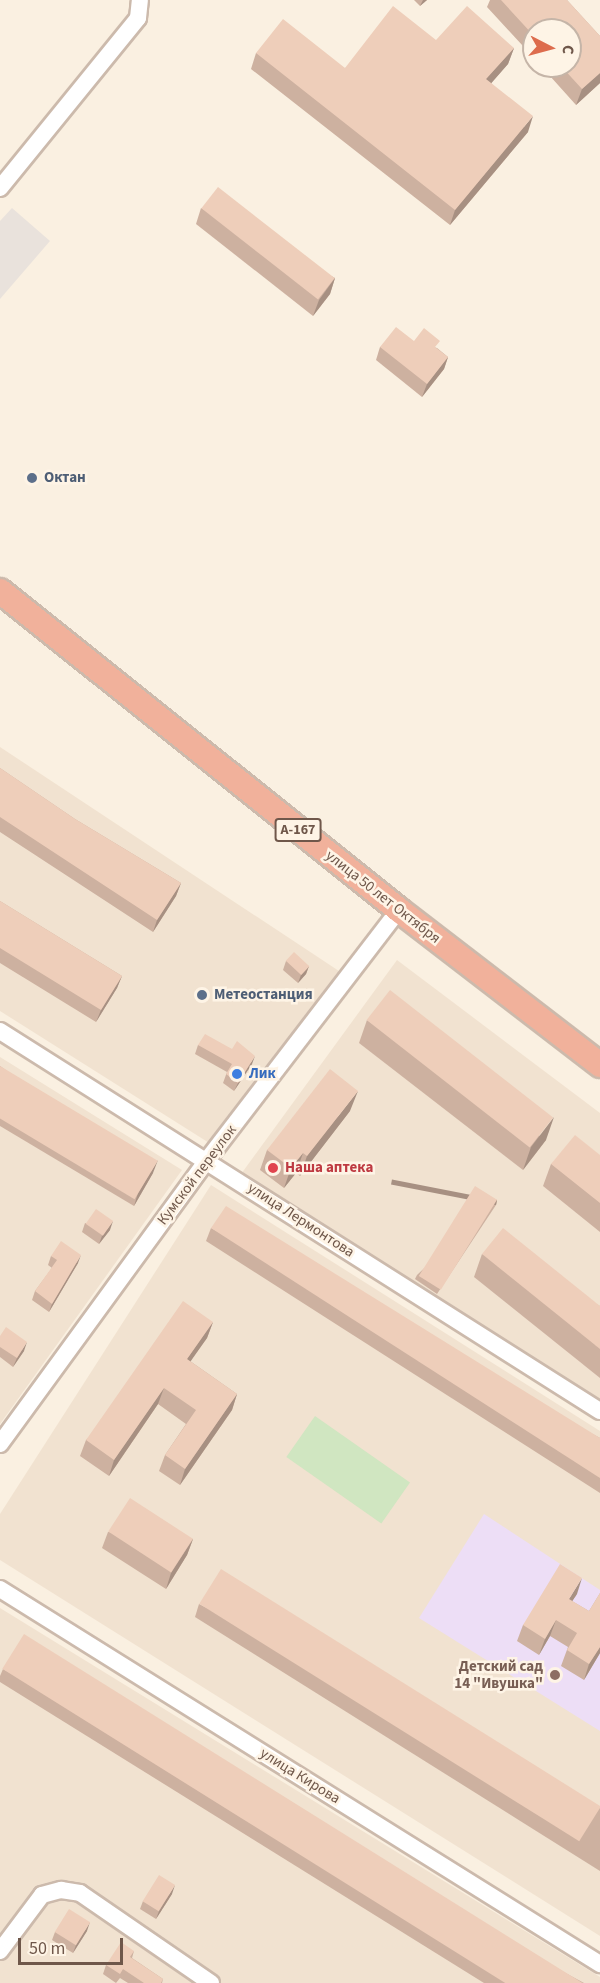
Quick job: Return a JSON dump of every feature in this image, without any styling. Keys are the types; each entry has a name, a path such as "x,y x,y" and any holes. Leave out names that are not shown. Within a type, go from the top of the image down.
{"highway":[{"name":"улица 50 лет Октября","path":"0,591 399,910 600,1065"}],"street":[{"path":"0,188 138,18 140,0"},
{"name":"Кумской переулок","path":"0,1444 207,1160 399,910"},
{"name":"улица Лермонтова","path":"0,1031 600,1411"},
{"name":"улица Кирова","path":"0,1588 600,1964"},
{"path":"0,1951 42,1895 61,1890 80,1893 211,1983"}],"shaded area":[{"path":"12,208 50,241 0,299 0,221"},
{"path":"0,747 342,973 214,1146 0,1011"},
{"path":"397,960 600,1113 600,1403 241,1174"},
{"path":"0,1057 182,1170 0,1424"},
{"path":"211,1185 600,1431 600,1936 0,1560 0,1514"},
{"name":"Детский сад 14 \"Ивушка\"","path":"484,1514 600,1590 600,1731 419,1618"},
{"path":"0,1608 600,1977 600,1983 0,1983"}],"green space":[{"path":"315,1416 410,1483 381,1523 286,1457"}],"building":[{"path":"501,0 567,0 600,36 600,73 582,89 572,78 582,78 582,18 522,18 522,23"},
{"path":"393,6 436,40 467,6 514,48 486,79 533,116 455,210 256,53 283,19 345,68"},
{"path":"218,187 335,278 318,299 201,208"},
{"path":"396,327 414,341 424,328 440,341 435,347 448,357 427,384 380,347"},
{"path":"0,768 75,819 181,883 157,920 0,817"},
{"path":"0,901 122,976 101,1010 0,948"},
{"path":"294,952 309,966 301,975 286,961"},
{"path":"390,990 553,1117 530,1147 367,1020"},
{"path":"205,1034 232,1049 237,1041 255,1056 238,1083 226,1074 232,1064 198,1045"},
{"path":"0,1066 158,1161 135,1199 0,1118"},
{"path":"330,1069 358,1091 307,1156 303,1153 291,1168 267,1150"},
{"path":"575,1135 600,1155 600,1203 551,1164"},
{"path":"475,1186 497,1200 441,1290 419,1276"},
{"path":"226,1206 600,1438 600,1478 211,1228"},
{"path":"96,1209 113,1221 103,1236 86,1224"},
{"path":"503,1228 600,1306 600,1349 482,1254"},
{"path":"61,1241 81,1255 52,1304 35,1291 57,1260 51,1256"},
{"path":"183,1301 213,1322 187,1359 237,1394 185,1469 165,1455 196,1410 164,1388 114,1460 86,1440"},
{"path":"6,1327 27,1342 17,1358 0,1347 0,1336"},
{"path":"130,1498 193,1539 171,1572 108,1532"},
{"path":"560,1564 582,1578 569,1599 589,1611 600,1593 600,1647 589,1664 567,1650 577,1633 556,1620 545,1639 523,1625"},
{"path":"221,1569 600,1806 579,1841 199,1604"},
{"path":"24,1634 583,1983 505,1983 2,1669"},
{"path":"159,1875 175,1885 159,1911 143,1901"},
{"path":"69,1909 90,1922 76,1945 55,1932"},
{"path":"121,1942 134,1951 130,1957 163,1979 161,1983 144,1983 123,1969 120,1974 106,1965"}],"place":[{"name":"Октан","path":"32,478"},
{"name":"Метеостанция","path":"202,995"},
{"name":"Лик","path":"237,1074"},
{"name":"Наша аптека","path":"273,1168"},
{"name":"Детский сад 14 \"Ивушка\"","path":"555,1675"}]}
